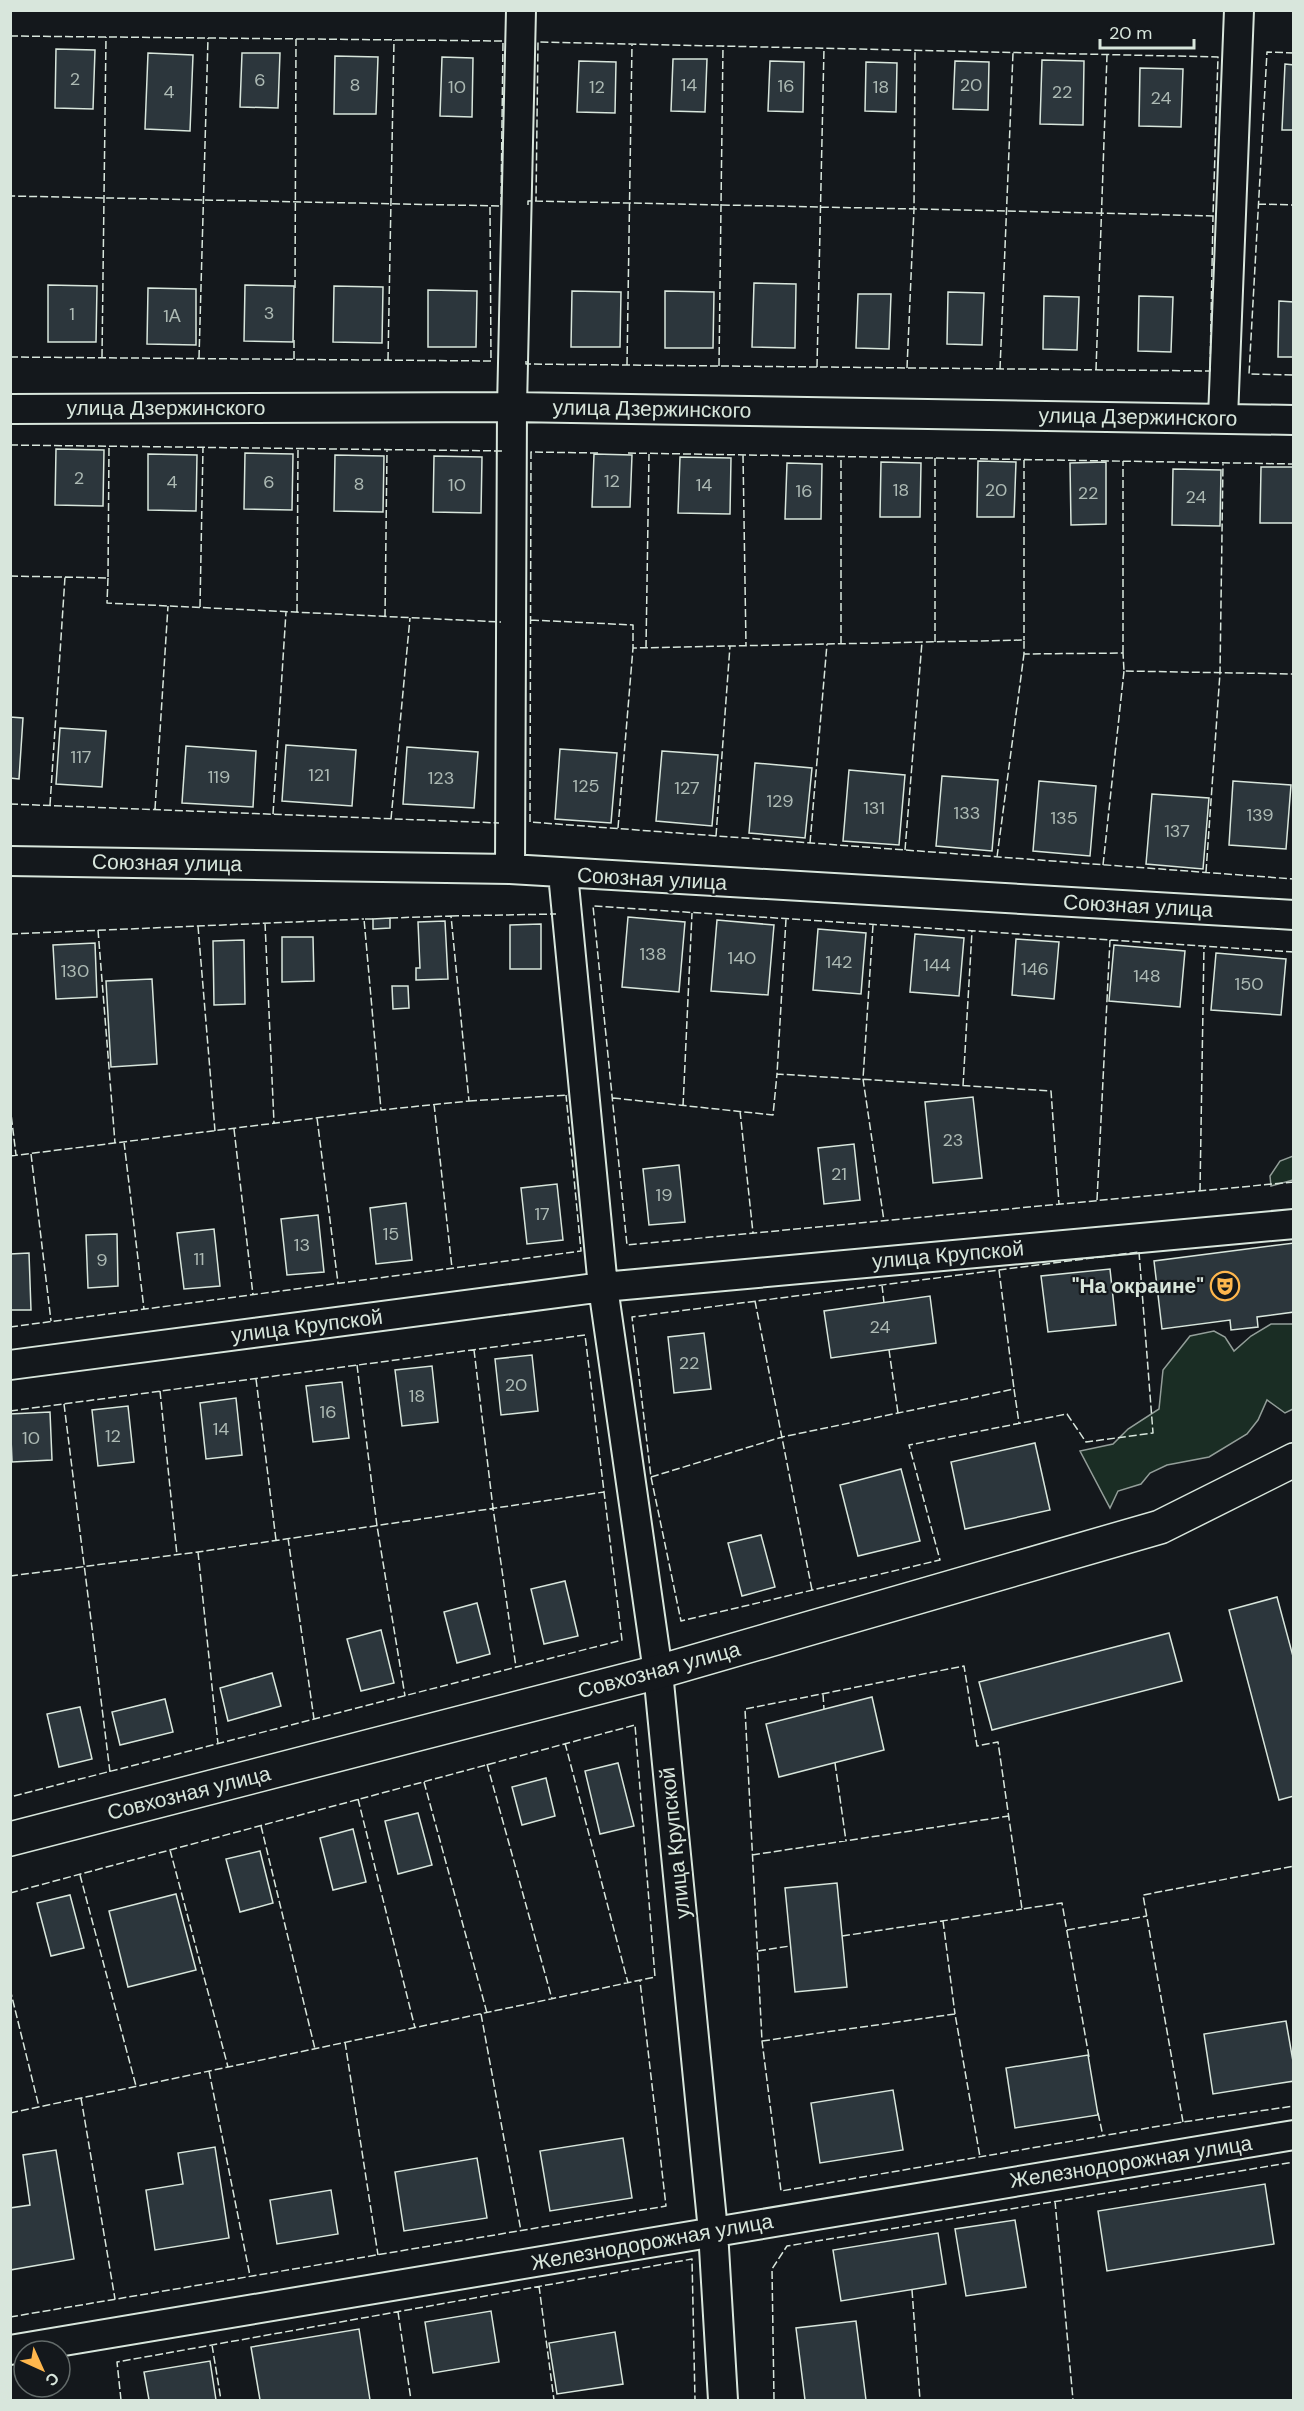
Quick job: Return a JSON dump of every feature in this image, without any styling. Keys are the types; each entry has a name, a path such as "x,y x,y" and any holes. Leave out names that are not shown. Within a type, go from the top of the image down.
{"street":[{"path":"510,869 512,407 522,10"},
{"path":"1222,418 1239,10"},
{"name":"улица Дзержинского","path":"10,409 512,407 1293,420"},
{"name":"Союзная улица","path":"10,861 510,869 563,874 1293,915"},
{"name":"улица Крупской","path":"563,874 603,1287 658,1672 713,2231 723,2400"},
{"name":"улица Крупской","path":"10,1365 603,1287 1293,1224"},
{"name":"Совхозная улица","path":"10,1839 658,1672 1160,1527 1293,1460"},
{"name":"Железнодорожная улица","path":"10,2350 1293,2135"}],"green space":[{"path":"1293,1156 1293,1180 1271,1186 1270,1176 1280,1161"},
{"path":"1271,1324 1293,1324 1293,1409 1285,1413 1267,1400 1258,1420 1247,1434 1209,1457 1167,1465 1150,1473 1141,1484 1118,1491 1110,1508 1080,1451 1113,1444 1128,1429 1159,1409 1163,1370 1190,1336 1214,1331 1225,1337 1234,1351 1251,1336"}],"building":[{"path":"56,49 95,50 93,109 55,108"},
{"path":"148,53 193,55 190,131 145,129"},
{"path":"242,53 280,53 278,108 240,107"},
{"path":"335,56 378,57 376,114 334,114"},
{"path":"442,57 473,58 472,117 440,116"},
{"path":"673,59 707,59 705,112 671,111"},
{"path":"1042,60 1084,61 1083,125 1040,124"},
{"path":"579,61 616,62 615,113 577,112"},
{"path":"770,61 804,62 803,112 768,111"},
{"path":"955,61 989,62 988,110 953,109"},
{"path":"866,62 897,63 896,112 865,111"},
{"path":"1285,64 1294,65 1294,130 1282,130"},
{"path":"1140,68 1183,69 1181,127 1139,126"},
{"path":"754,283 796,284 795,348 752,347"},
{"path":"48,285 97,286 96,342 48,342"},
{"path":"245,285 294,286 293,342 244,341"},
{"path":"334,286 383,287 382,343 333,342"},
{"path":"148,288 196,289 196,345 147,344"},
{"path":"428,290 477,291 476,347 428,347"},
{"path":"572,291 621,292 620,347 571,347"},
{"path":"665,291 714,292 713,348 665,348"},
{"path":"948,292 984,293 982,345 947,344"},
{"path":"858,294 891,294 889,349 856,348"},
{"path":"1044,296 1079,297 1077,350 1043,349"},
{"path":"1139,296 1173,297 1171,352 1138,351"},
{"path":"1279,301 1294,302 1294,357 1278,357"},
{"path":"56,449 104,450 103,506 55,505"},
{"path":"245,453 293,454 292,510 244,509"},
{"path":"148,454 197,455 196,511 148,510"},
{"path":"594,454 632,455 630,507 592,507"},
{"path":"335,455 384,456 383,512 334,511"},
{"path":"434,456 482,457 481,513 433,512"},
{"path":"680,457 731,458 730,514 678,513"},
{"path":"978,461 1016,462 1014,517 977,517"},
{"path":"881,462 921,463 920,517 880,517"},
{"path":"1106,462 1106,524 1071,525 1070,463"},
{"path":"787,463 822,464 821,519 785,519"},
{"path":"1261,467 1294,467 1294,523 1260,523"},
{"path":"1173,469 1221,470 1220,526 1172,525"},
{"path":"10,717 23,718 19,779 10,778"},
{"path":"60,728 106,731 102,787 56,784"},
{"path":"286,745 356,750 352,806 282,801"},
{"path":"186,746 256,751 253,807 182,803"},
{"path":"407,747 478,752 474,808 403,804"},
{"path":"560,749 617,753 611,823 555,819"},
{"path":"662,751 718,755 712,826 656,821"},
{"path":"755,763 812,768 805,838 749,833"},
{"path":"849,770 905,775 899,845 843,841"},
{"path":"942,776 998,780 992,851 936,846"},
{"path":"1039,781 1096,786 1090,856 1033,851"},
{"path":"1233,781 1291,785 1286,849 1229,845"},
{"path":"1152,794 1209,798 1203,869 1146,864"},
{"path":"628,917 685,922 679,992 622,987"},
{"path":"390,918 390,928 373,929 373,919"},
{"path":"717,920 774,925 768,995 711,991"},
{"path":"445,921 448,979 416,980 416,968 420,968 418,922"},
{"path":"541,924 541,969 510,969 510,925"},
{"path":"818,929 866,933 861,994 813,990"},
{"path":"915,934 964,938 959,996 910,992"},
{"path":"282,937 313,937 314,981 282,982"},
{"path":"1016,939 1059,942 1054,999 1012,995"},
{"path":"244,940 245,1004 214,1005 213,941"},
{"path":"95,943 97,997 56,999 53,945"},
{"path":"1114,945 1185,951 1180,1007 1109,1001"},
{"path":"1216,953 1286,959 1281,1015 1211,1010"},
{"path":"152,979 157,1064 111,1067 106,981"},
{"path":"392,986 408,986 409,1008 393,1009"},
{"path":"973,1097 982,1178 933,1183 925,1102"},
{"path":"854,1144 860,1200 824,1204 818,1148"},
{"path":"679,1165 685,1222 649,1225 643,1169"},
{"path":"557,1184 563,1240 527,1244 521,1188"},
{"path":"406,1203 412,1260 376,1264 370,1208"},
{"path":"318,1215 324,1272 287,1275 281,1219"},
{"path":"214,1229 220,1286 184,1289 177,1233"},
{"path":"117,1234 118,1286 88,1288 86,1235"},
{"name":"\"На окраине\"","path":"1294,1243 1294,1312 1257,1317 1258,1327 1231,1330 1230,1320 1162,1329 1154,1261"},
{"path":"29,1253 31,1310 10,1310 10,1254"},
{"path":"1110,1269 1116,1325 1048,1332 1041,1276"},
{"path":"930,1296 936,1343 831,1358 824,1311"},
{"path":"704,1333 711,1389 674,1393 668,1337"},
{"path":"532,1355 538,1411 501,1415 495,1359"},
{"path":"432,1366 438,1422 402,1426 395,1370"},
{"path":"342,1382 349,1438 313,1442 306,1386"},
{"path":"236,1398 242,1455 206,1459 200,1403"},
{"path":"128,1406 134,1462 98,1466 92,1410"},
{"path":"50,1412 52,1460 12,1462 10,1414"},
{"path":"1035,1443 1050,1510 965,1529 951,1462"},
{"path":"901,1469 920,1541 858,1556 840,1485"},
{"path":"761,1535 775,1587 742,1596 728,1543"},
{"path":"565,1581 578,1636 544,1644 531,1589"},
{"path":"1277,1597 1294,1660 1294,1796 1279,1800 1229,1610"},
{"path":"477,1603 490,1654 457,1663 444,1612"},
{"path":"381,1630 394,1683 361,1691 347,1639"},
{"path":"1169,1633 1182,1681 992,1730 979,1682"},
{"path":"272,1673 281,1706 228,1721 220,1688"},
{"path":"872,1697 884,1750 779,1777 766,1724"},
{"path":"165,1699 173,1732 120,1745 112,1712"},
{"path":"80,1707 92,1759 59,1767 47,1714"},
{"path":"618,1763 634,1826 600,1834 585,1771"},
{"path":"546,1778 555,1816 522,1825 512,1787"},
{"path":"418,1813 432,1865 398,1874 385,1821"},
{"path":"353,1829 366,1882 333,1890 320,1838"},
{"path":"260,1851 273,1903 240,1912 226,1859"},
{"path":"837,1883 847,1987 795,1992 785,1888"},
{"path":"176,1894 196,1970 128,1987 109,1911"},
{"path":"70,1895 84,1948 51,1956 37,1903"},
{"path":"1286,2021 1294,2067 1294,2081 1213,2094 1204,2034"},
{"path":"1088,2055 1098,2115 1015,2128 1006,2068"},
{"path":"893,2090 903,2150 820,2163 811,2103"},
{"path":"623,2138 632,2198 550,2211 540,2151"},
{"path":"215,2147 229,2238 155,2250 146,2190 183,2184 178,2153"},
{"path":"56,2150 74,2259 10,2270 10,2208 30,2205 23,2155"},
{"path":"477,2158 487,2218 404,2231 395,2172"},
{"path":"1265,2184 1274,2244 1107,2271 1098,2211"},
{"path":"331,2190 338,2234 277,2244 270,2200"},
{"path":"1015,2220 1026,2287 966,2296 955,2229"},
{"path":"938,2233 946,2284 841,2301 833,2250"},
{"path":"491,2311 499,2362 433,2373 425,2322"},
{"path":"856,2321 866,2400 805,2400 796,2328"},
{"path":"359,2329 370,2400 260,2400 251,2347"},
{"path":"615,2332 623,2384 557,2394 549,2343"},
{"path":"210,2361 216,2400 149,2400 144,2372"}],"fence":[{"path":"10,36 503,41 501,206 10,196"},
{"path":"102,357 106,37"},
{"path":"199,358 208,38"},
{"path":"295,288 296,39"},
{"path":"388,360 394,40"},
{"path":"528,205 528,201 536,201 1213,216 1218,57 538,42 536,201"},
{"path":"627,365 632,44"},
{"path":"719,366 723,46"},
{"path":"817,367 824,48"},
{"path":"907,368 914,209 915,50"},
{"path":"1294,53 1267,52 1249,374 1294,375"},
{"path":"1000,369 1013,53"},
{"path":"1096,370 1107,55"},
{"path":"1258,204 1294,205"},
{"path":"10,357 491,361 490,206"},
{"path":"526,361 526,364 1210,371 1213,216"},
{"path":"294,339 294,359"},
{"path":"10,445 503,451"},
{"path":"10,576 108,578 109,446"},
{"path":"200,607 203,447"},
{"path":"297,612 298,449"},
{"path":"385,617 387,450"},
{"path":"598,453 531,452 530,822 1294,879"},
{"path":"628,453 1294,464"},
{"path":"646,648 649,454"},
{"path":"743,455 746,646"},
{"path":"841,457 841,644"},
{"path":"935,458 935,642"},
{"path":"1024,460 1024,640"},
{"path":"1123,461 1123,653"},
{"path":"1206,872 1220,673 1223,463"},
{"path":"50,805 65,577"},
{"path":"108,578 107,603 501,622"},
{"path":"155,809 168,606"},
{"path":"273,814 286,612"},
{"path":"391,819 410,618"},
{"path":"531,620 633,625 633,648 1024,640 1024,654 1123,653 1124,671 1294,674"},
{"path":"905,850 922,642"},
{"path":"810,843 827,644"},
{"path":"716,836 730,646"},
{"path":"618,828 633,648"},
{"path":"997,857 1024,654"},
{"path":"1103,865 1124,671"},
{"path":"10,804 499,823"},
{"path":"1294,952 593,906 627,1245 1294,1182"},
{"path":"683,1106 692,913"},
{"path":"451,916 556,914"},
{"path":"373,919 364,919 381,1110 469,1101 451,916 390,918"},
{"path":"10,934 364,919"},
{"path":"786,919 777,1074 1051,1091 1059,1204"},
{"path":"265,923 274,1123"},
{"path":"873,925 863,1079 884,1221"},
{"path":"198,926 215,1131"},
{"path":"98,930 115,1143"},
{"path":"963,1086 972,931"},
{"path":"1097,1200 1110,940"},
{"path":"1200,1191 1204,946"},
{"path":"613,1098 773,1115 777,1074"},
{"path":"10,1327 581,1251 566,1095"},
{"path":"469,1101 568,1095"},
{"path":"434,1104 452,1268"},
{"path":"10,1106 16,1155"},
{"path":"10,1156 381,1110"},
{"path":"740,1111 753,1233"},
{"path":"317,1118 338,1283"},
{"path":"234,1129 253,1295"},
{"path":"124,1142 144,1309"},
{"path":"31,1154 51,1321"},
{"path":"1139,1252 1153,1433 1086,1442 1067,1414 909,1445 940,1560 681,1621 651,1477 632,1317 1139,1252"},
{"path":"999,1270 1014,1389"},
{"path":"882,1285 884,1303"},
{"path":"755,1301 812,1590"},
{"path":"10,1411 585,1335 622,1640 10,1797"},
{"path":"474,1350 493,1508 516,1667"},
{"path":"889,1350 898,1413"},
{"path":"357,1365 377,1526 405,1696"},
{"path":"256,1379 276,1540"},
{"path":"651,1477 782,1437 1014,1389 1019,1423"},
{"path":"160,1391 177,1555"},
{"path":"64,1404 110,1772"},
{"path":"10,1576 198,1552 604,1492"},
{"path":"288,1538 314,1719"},
{"path":"198,1552 218,1744"},
{"path":"1089,2057 1062,1903 1022,1909 998,1742 977,1746 964,1666 745,1709 762,2041 781,2191 1183,2122 1294,2106"},
{"path":"823,1694 824,1709"},
{"path":"10,1893 635,1725 655,1977 10,2113"},
{"path":"565,1743 628,1983"},
{"path":"835,1763 846,1841"},
{"path":"487,1764 552,1999"},
{"path":"424,1782 487,2013"},
{"path":"358,1799 415,2028"},
{"path":"752,1855 1009,1816"},
{"path":"261,1826 315,2049"},
{"path":"170,1850 228,2067"},
{"path":"1183,2122 1143,1895 1294,1866"},
{"path":"80,1875 136,2086"},
{"path":"842,1936 1022,1909"},
{"path":"1067,1930 1147,1916"},
{"path":"943,1921 955,2014"},
{"path":"758,1951 790,1946"},
{"path":"10,2317 666,2206 640,1981"},
{"path":"10,1989 39,2107"},
{"path":"481,2014 521,2231"},
{"path":"762,2041 955,2014 980,2157"},
{"path":"345,2042 378,2255"},
{"path":"209,2071 250,2276"},
{"path":"81,2098 115,2299"},
{"path":"1098,2113 1103,2136"},
{"path":"774,2400 772,2269 787,2246 1294,2162"},
{"path":"1055,2201 1073,2400"},
{"path":"121,2400 117,2362 692,2259 695,2400"},
{"path":"539,2286 554,2400"},
{"path":"912,2290 920,2400"},
{"path":"398,2312 411,2400"},
{"path":"212,2345 221,2400"}],"place":[{"name":"\"На окраине\"","path":"1225,1286"}]}
